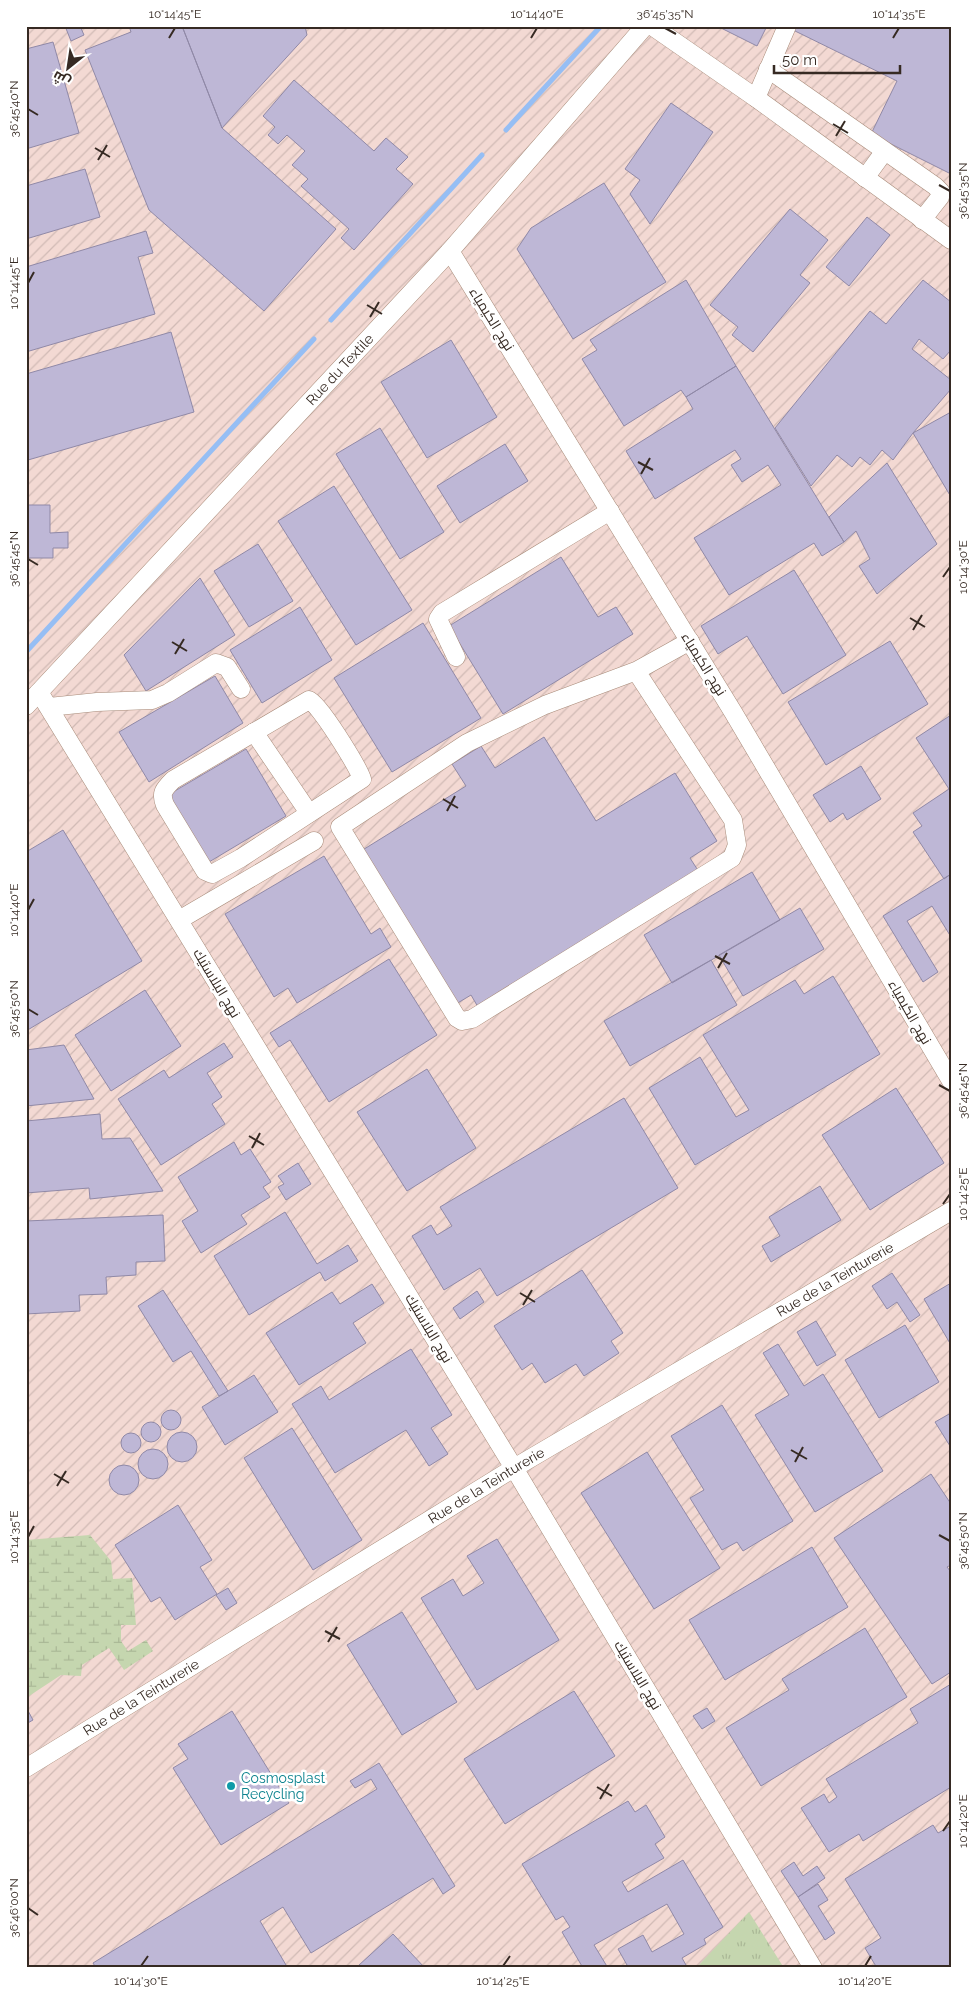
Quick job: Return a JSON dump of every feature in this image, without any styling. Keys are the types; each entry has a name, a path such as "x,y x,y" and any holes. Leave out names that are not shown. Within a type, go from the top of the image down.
{"street":[{"name":"Rue du Textile","path":"26,706 450,250 645,26"},
{"path":"756,98 787,26"},
{"path":"664,29 951,240"},
{"path":"768,69 935,186 941,192 940,197 922,220"},
{"path":"865,178 884,152"},
{"name":"نهج الكيمياء","path":"450,250 690,641 951,1081"},
{"path":"456,656 438,619 442,613 610,511"},
{"path":"340,827 467,743 545,705 636,671 690,641"},
{"path":"49,707 97,702 152,700 216,663 227,667 241,689"},
{"path":"326,803 457,1018 462,1021 472,1019 732,858 737,845 733,820 636,671"},
{"name":"نهج البلاستيك","path":"39,692 514,1468 813,1968"},
{"path":"309,700 315,703 362,779 241,858 212,874 205,871 165,805 162,797 163,790 173,780 254,732 309,700"},
{"path":"254,732 309,814"},
{"path":"179,920 314,841"},
{"name":"Rue de la Teinturerie","path":"26,1768 514,1468 951,1211"}],"shaded area":[{"path":"26,26 951,26 951,1968 26,1968"}],"green space":[{"path":"90,1535 111,1561 113,1579 132,1578 136,1625 121,1625 121,1641 128,1651 146,1640 153,1651 124,1670 109,1648 82,1665 81,1676 61,1675 26,1698 26,1540"},
{"path":"749,1912 784,1968 696,1968"}],"building":[{"path":"65,26 80,26 84,35 71,41"},
{"path":"129,26 182,26 222,128 336,229 264,311 149,210 85,50 131,32"},
{"path":"182,26 305,26 307,35 222,128"},
{"path":"717,26 767,26 757,46"},
{"path":"795,26 951,26 951,174 871,134 897,81 793,30"},
{"path":"53,42 79,133 26,149 26,49"},
{"path":"294,80 374,151 386,138 408,157 396,169 413,184 354,250 341,238 349,229 301,186 308,179 292,165 305,151 287,135 278,144 268,135 275,127 263,116"},
{"path":"671,103 713,132 650,224 630,194 640,180 625,169"},
{"path":"85,169 100,217 26,239 26,186"},
{"path":"604,183 666,282 573,339 517,249 531,228"},
{"path":"790,209 828,240 800,275 810,283 753,352 732,335 738,327 710,305"},
{"path":"867,217 890,235 849,286 826,267"},
{"path":"146,231 153,253 138,257 155,314 26,352 26,267"},
{"path":"686,280 736,366 686,397 681,390 624,426 582,359 597,350 590,340"},
{"path":"923,280 951,302 951,350 943,359 919,339 912,349 951,380 951,389 913,433 893,460 882,450 870,465 860,457 852,467 837,455 811,486 775,428 870,311 886,324"},
{"path":"171,332 194,412 28,460 26,454 26,374"},
{"path":"451,340 497,417 427,458 381,382"},
{"path":"736,366 844,542 822,556 814,543 729,595 694,538 781,485 768,465 742,482 731,465 741,459 735,450 655,499 626,451 693,409 686,397"},
{"path":"951,412 951,497 913,433"},
{"path":"380,428 444,532 400,559 336,454"},
{"path":"505,444 528,481 460,523 437,486"},
{"path":"887,463 937,544 877,594 859,566 870,559 856,531 844,542 829,517"},
{"path":"334,486 412,610 356,645 278,521"},
{"path":"26,505 50,505 50,533 68,532 68,548 53,548 53,558 26,558"},
{"path":"258,544 293,601 249,627 214,571"},
{"path":"561,557 598,617 616,607 633,634 503,714 449,626"},
{"path":"794,570 846,655 783,694 747,636 718,654 701,626"},
{"path":"200,578 235,635 146,691 124,655"},
{"path":"300,607 332,660 262,703 230,650"},
{"path":"423,623 481,718 392,772 334,678"},
{"path":"890,641 928,704 826,765 788,702"},
{"path":"215,676 243,723 149,782 119,732"},
{"path":"951,715 951,874 944,879 913,832 922,826 913,813 949,789 916,738"},
{"path":"544,737 596,821 675,773 717,841 690,858 699,872 478,1007 471,995 456,1004 361,851 466,786 452,764 481,746 495,768"},
{"path":"246,749 286,816 209,862 168,795"},
{"path":"861,766 881,799 847,820 843,813 830,822 813,795"},
{"path":"63,830 142,961 26,1031 26,852"},
{"path":"324,856 371,934 380,928 391,947 297,1003 288,988 274,997 225,914"},
{"path":"752,872 780,920 672,983 644,935"},
{"path":"951,874 951,937 932,906 907,921 938,972 923,982 883,916"},
{"path":"800,908 824,949 743,996 719,955"},
{"path":"389,959 437,1035 329,1102 290,1040 279,1047 270,1033"},
{"path":"711,960 737,1005 630,1066 604,1021"},
{"path":"833,976 880,1054 695,1165 649,1088 700,1057 736,1117 749,1110 703,1035 795,980 804,994"},
{"path":"145,990 181,1046 111,1091 75,1035"},
{"path":"224,1043 233,1057 207,1073 222,1097 212,1104 225,1124 161,1165 118,1099 164,1070 169,1078"},
{"path":"64,1045 94,1099 26,1106 26,1050"},
{"path":"427,1069 476,1148 407,1191 357,1112"},
{"path":"896,1088 944,1163 870,1210 822,1135"},
{"path":"624,1098 678,1188 497,1296 480,1268 444,1290 412,1236 431,1225 437,1235 452,1226 440,1207"},
{"path":"100,1114 102,1139 130,1138 163,1191 90,1199 89,1188 26,1193 26,1121"},
{"path":"234,1142 241,1155 250,1149 271,1182 263,1187 270,1197 241,1215 247,1224 201,1253 182,1221 198,1211 178,1177"},
{"path":"298,1163 311,1184 286,1200 278,1187 284,1184 278,1176"},
{"path":"820,1186 841,1220 771,1262 762,1246 780,1236 769,1217"},
{"path":"285,1212 317,1264 348,1245 358,1261 325,1281 320,1272 249,1315 214,1256"},
{"path":"163,1215 165,1261 136,1262 136,1275 106,1277 107,1294 79,1295 80,1311 26,1314 26,1221"},
{"path":"582,1270 623,1333 611,1341 619,1353 584,1376 576,1364 545,1383 532,1363 522,1370 494,1326"},
{"path":"892,1273 920,1315 910,1322 897,1302 887,1309 872,1286"},
{"path":"951,1283 951,1345 924,1299"},
{"path":"372,1284 384,1303 353,1323 366,1343 299,1385 266,1333 332,1292 340,1304"},
{"path":"163,1290 228,1391 219,1396 191,1351 173,1362 138,1306"},
{"path":"477,1291 484,1302 460,1319 453,1308"},
{"path":"816,1321 836,1355 817,1366 797,1332"},
{"path":"905,1325 939,1382 879,1418 845,1360"},
{"path":"778,1344 804,1386 823,1374 883,1471 815,1512 755,1415 789,1395 763,1353"},
{"path":"411,1349 452,1415 431,1428 448,1454 429,1466 406,1430 335,1473 292,1404 321,1386 329,1400"},
{"path":"254,1375 278,1412 225,1445 202,1407"},
{"path":"722,1405 793,1521 743,1551 737,1542 722,1550 690,1498 704,1490 671,1436"},
{"path":"171,1410 178,1413 181,1420 178,1427 171,1430 164,1427 161,1420 164,1413"},
{"path":"951,1413 951,1445 950,1446 935,1422"},
{"path":"151,1422 158,1425 161,1432 158,1439 151,1442 144,1439 141,1432 144,1425"},
{"path":"292,1428 362,1540 313,1570 244,1458"},
{"path":"182,1432 193,1436 197,1447 193,1458 182,1462 171,1458 167,1447 171,1436"},
{"path":"131,1433 138,1436 141,1443 138,1450 131,1453 124,1450 121,1443 124,1436"},
{"path":"153,1449 164,1453 168,1464 164,1475 153,1479 142,1475 138,1464 142,1453"},
{"path":"647,1452 720,1568 654,1609 581,1493"},
{"path":"124,1465 135,1469 139,1480 135,1491 124,1495 113,1491 109,1480 113,1469"},
{"path":"931,1474 951,1504 951,1565 947,1567 951,1572 951,1672 932,1684 834,1538"},
{"path":"178,1505 212,1560 200,1567 217,1594 175,1620 160,1597 151,1602 115,1545"},
{"path":"497,1539 559,1640 477,1690 421,1598 453,1579 463,1596 484,1583 467,1556"},
{"path":"812,1547 848,1607 725,1680 689,1620"},
{"path":"228,1588 237,1603 226,1610 216,1595"},
{"path":"402,1612 457,1702 402,1735 347,1645"},
{"path":"865,1628 907,1697 761,1786 726,1728 789,1690 782,1679"},
{"path":"951,1684 951,1787 863,1841 859,1834 829,1852 801,1808 824,1794 829,1803 837,1797 826,1779 918,1723 910,1709"},
{"path":"574,1691 615,1756 505,1824 464,1759"},
{"path":"26,1707 33,1720 26,1724"},
{"path":"707,1708 715,1721 702,1729 693,1716"},
{"name":"Cosmosplast Recycling","path":"232,1711 289,1803 221,1845 173,1768 188,1759 178,1744"},
{"path":"379,1763 455,1886 443,1894 433,1878 311,1953 283,1907 260,1921 286,1965 281,1968 96,1968 93,1963 377,1789 371,1779 355,1788 350,1781"},
{"path":"628,1801 635,1812 646,1805 665,1837 655,1844 664,1858 622,1882 628,1892 683,1860 723,1927 704,1939 706,1944 682,1958 686,1965 682,1968 621,1968 627,1965 618,1949 643,1935 652,1952 684,1934 667,1904 594,1945 608,1968 583,1968 562,1932 570,1927 563,1916 556,1920 522,1864"},
{"path":"933,1825 938,1833 951,1826 951,1968 877,1968 865,1948 881,1938 845,1879"},
{"path":"794,1862 803,1876 817,1866 825,1878 798,1897 781,1871"},
{"path":"818,1884 828,1900 818,1906 835,1933 825,1940 798,1897"},
{"path":"393,1934 425,1968 359,1968 358,1966"}],"waterway":[{"path":"506,130 601,26"},
{"path":"331,320 482,155"},
{"path":"26,652 314,339"}],"place":[{"name":"Cosmosplast Recycling","path":"231,1786"}]}
